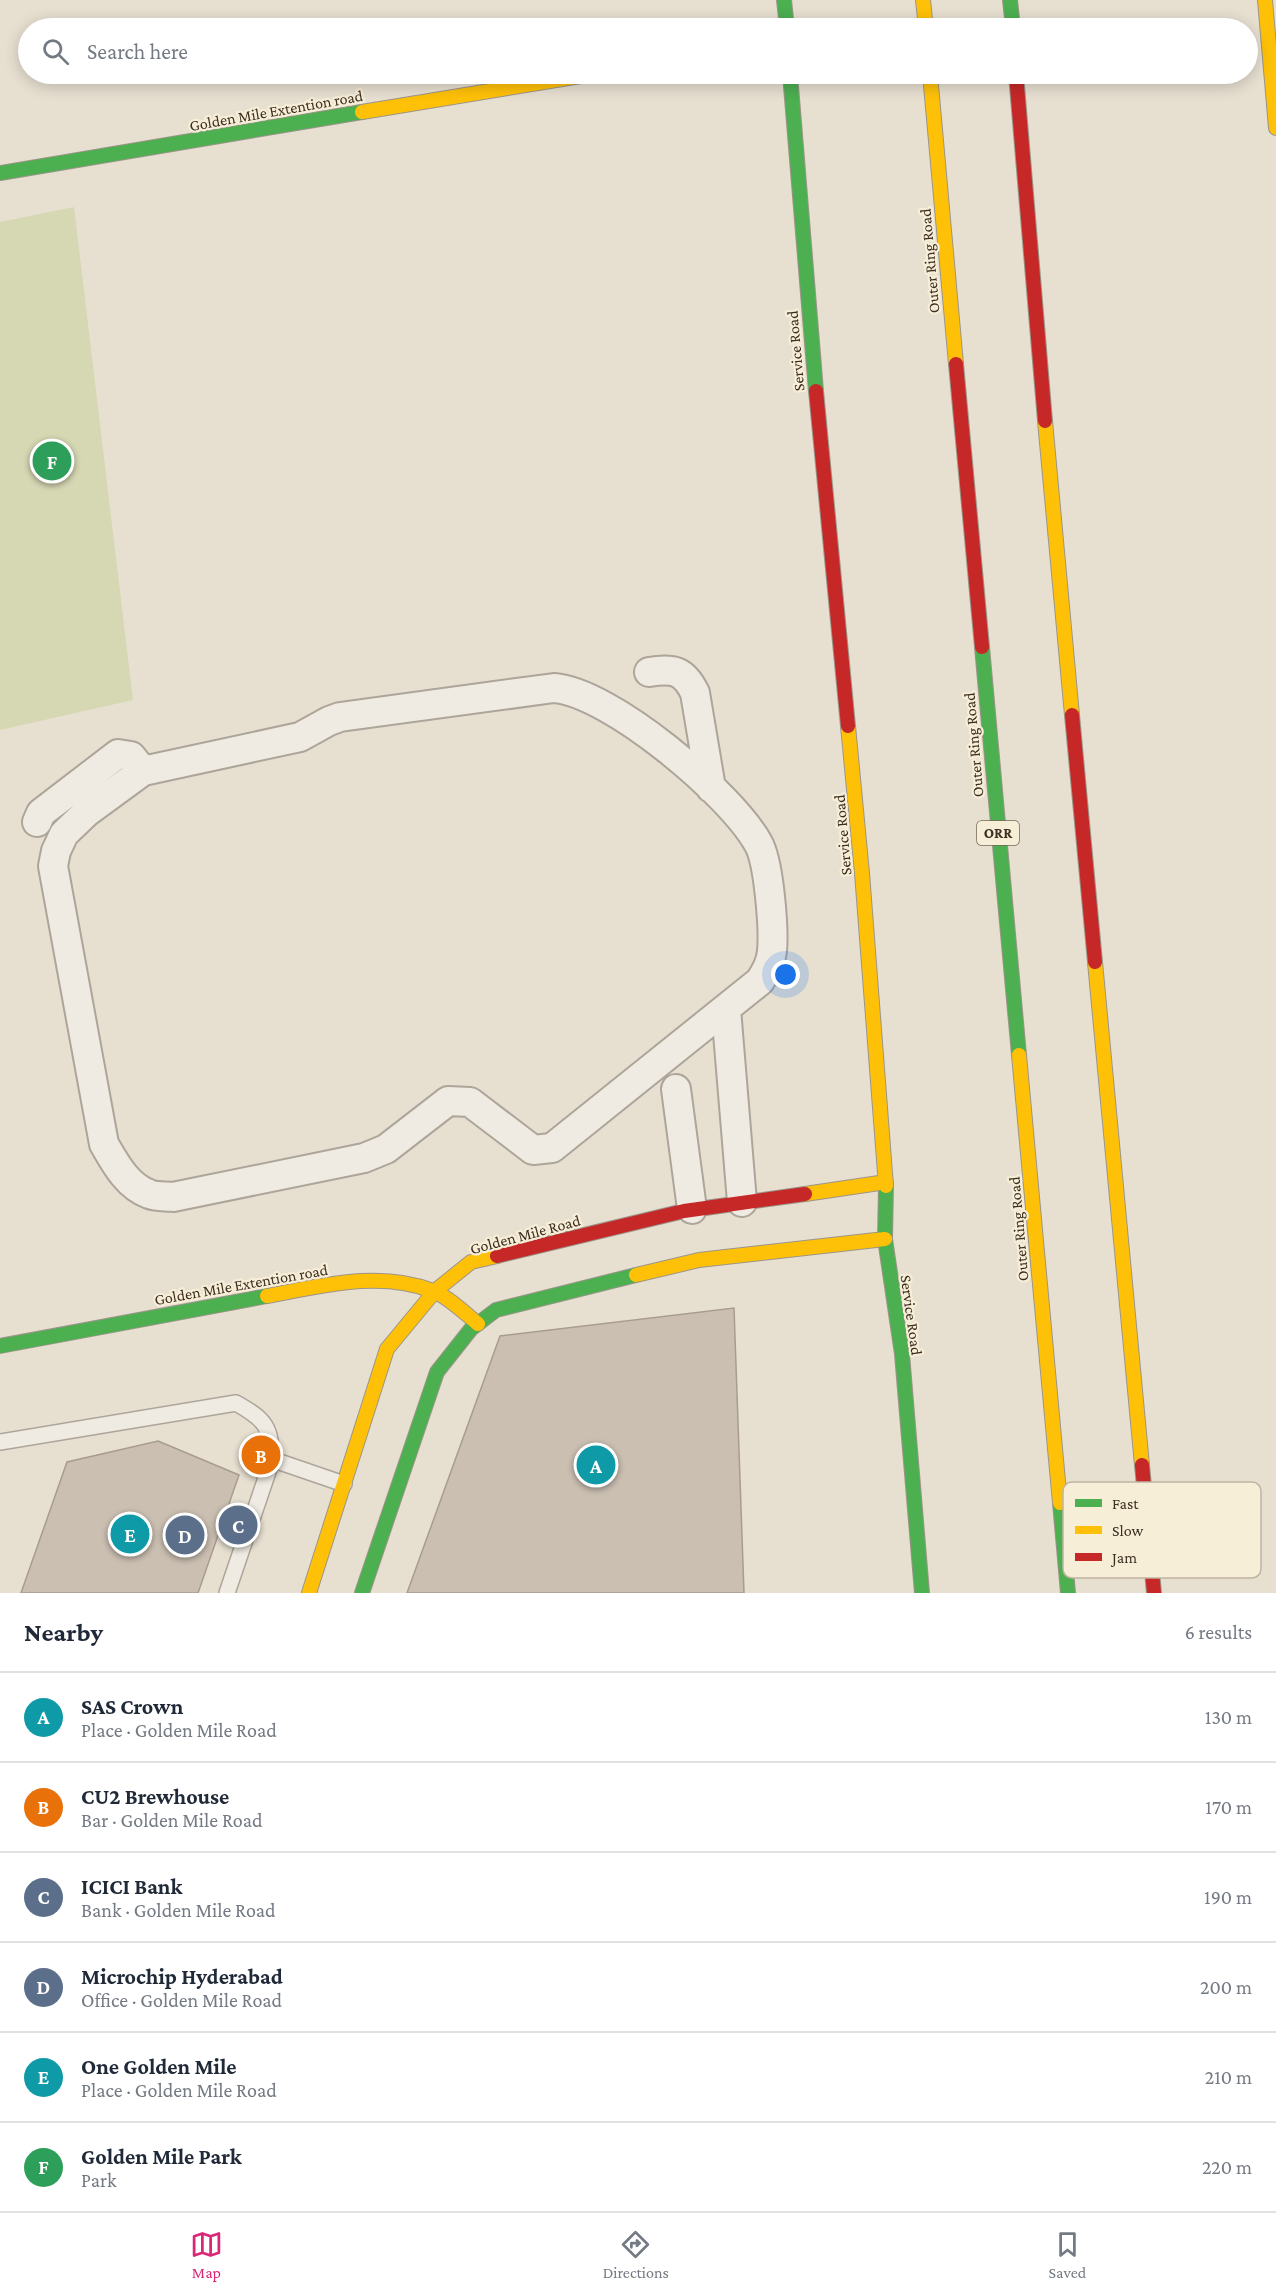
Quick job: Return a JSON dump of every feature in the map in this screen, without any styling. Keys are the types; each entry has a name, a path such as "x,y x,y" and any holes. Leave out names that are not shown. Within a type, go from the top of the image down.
{"main road":[{"path":"784,0 785,18"},
{"path":"923,0 925,18"},
{"path":"1010,0 1012,18"},
{"path":"1265,0 1276,128"},
{"name":"Golden Mile Extention road","path":"0,173 533,84"},
{"name":"Service Road","path":"791,84 814,385 863,885 886,1182 885,1239 902,1354 922,1593"},
{"name":"Outer Ring Road","path":"931,84 1063,1538"},
{"path":"1017,84 1044,412 1144,1482"},
{"name":"Golden Mile Road","path":"309,1593 387,1349 435,1291 471,1262 692,1209 886,1182"},
{"path":"362,1593 437,1372 471,1329 496,1310 699,1260 885,1239"},
{"name":"Golden Mile Extention road","path":"0,1346 326,1285 375,1280 404,1283 435,1291 478,1324"},
{"name":"Outer Ring Road","path":"1067,1578 1068,1593"},
{"path":"1153,1578 1154,1593"}],"street":[{"path":"649,672 668,669 678,671 692,686 711,788"},
{"path":"554,688 566,689 637,726 700,777 750,830 764,856 767,870 772,951 769,965 760,981 726,1010 552,1148 543,1151 533,1150 470,1102 448,1101 378,1154 173,1197 150,1195 135,1186 118,1169 104,1144 52,866 64,834 87,812 143,771 300,737 340,717 554,688"},
{"path":"37,822 41,813 118,754 131,756 143,771"},
{"path":"726,1010 742,1202"},
{"path":"676,1089 692,1209"}],"lane":[{"path":"0,1442 236,1402 258,1415 267,1429 271,1442 271,1459 227,1593"},
{"path":"271,1459 344,1484"}],"green space":[{"path":"74,207 133,700 0,730 0,222"}],"building":[{"path":"734,1308 744,1593 407,1593 500,1336"},
{"path":"158,1441 239,1475 198,1593 21,1593 67,1462"}],"traffic: fast":[{"path":"784,0 786,18"},
{"path":"1010,0 1012,18"},
{"path":"791,84 816,391"},
{"path":"0,173 362,112"},
{"path":"982,647 1019,1055"},
{"path":"886,1186 885,1239 902,1354 922,1593"},
{"path":"362,1593 437,1372 471,1329 496,1310 636,1275"},
{"path":"0,1346 267,1296"},
{"path":"1060,1503 1063,1537"},
{"path":"1067,1578 1068,1593"}],"traffic: slow":[{"path":"923,0 925,18"},
{"path":"1265,0 1276,128"},
{"path":"362,112 532,84"},
{"path":"931,84 956,364"},
{"path":"1045,421 1072,715"},
{"path":"848,726 862,873 886,1186"},
{"path":"1095,962 1142,1465"},
{"path":"1019,1055 1060,1503"},
{"path":"805,1194 886,1182"},
{"path":"636,1275 699,1260 885,1239"},
{"path":"309,1593 387,1349 435,1291 471,1262 497,1256"},
{"path":"267,1296 329,1284 392,1282 413,1285 438,1293 478,1324"}],"traffic: jam":[{"path":"1017,84 1045,421"},
{"path":"956,364 982,647"},
{"path":"816,391 848,726"},
{"path":"1072,715 1095,962"},
{"path":"497,1256 684,1211 805,1194"},
{"path":"1142,1465 1144,1482"},
{"path":"1153,1578 1154,1593"}],"place":[{"name":"Golden Mile Park","path":"52,461"},
{"name":"CU2 Brewhouse","path":"261,1455"},
{"name":"SAS Crown","path":"596,1465"},
{"name":"ICICI Bank","path":"238,1525"},
{"name":"One Golden Mile","path":"130,1534"},
{"name":"Microchip Hyderabad","path":"185,1535"}]}
